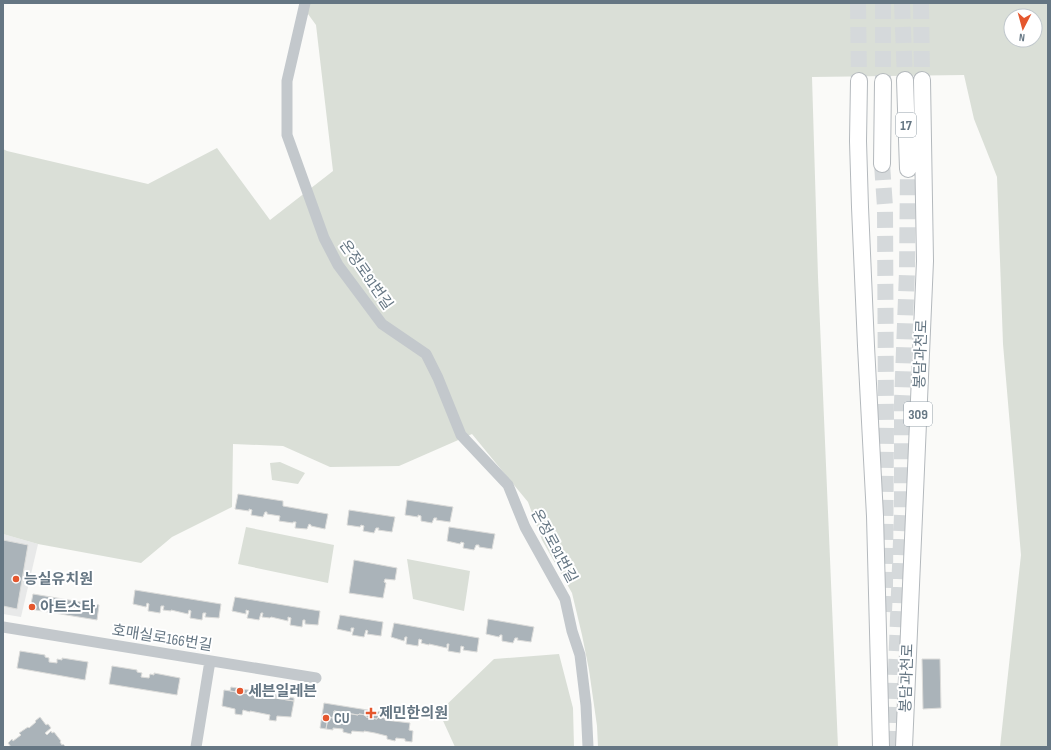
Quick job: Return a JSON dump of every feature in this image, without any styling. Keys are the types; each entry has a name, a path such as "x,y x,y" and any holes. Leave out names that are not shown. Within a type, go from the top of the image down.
{"highway":[{"name":"17","path":"904,80 908,169"},
{"name":"봉담과천로","path":"904,747 925,261 922,80"},
{"name":"봉담과천로","path":"859,81 858,141 866,346 875,516 881,747"},
{"name":"17","path":"882,164 883,82"}],"street":[{"name":"온정로91번길","path":"305,3 287,81 287,135 324,238 338,265 382,324 426,354 438,378 461,436 508,485 524,527 566,599 572,631 580,655 586,705 588,747"},
{"name":"호매실로166번길","path":"3,626 316,678"},
{"path":"196,747 210,661"}],"shaded area":[{"path":"300,3 1048,3 1048,747 1000,747 1021,555 1003,344 997,177 974,119 964,75 812,77 818,277 838,747 598,747 597,726 589,670 572,593 542,540 528,502 472,434 399,466 330,467 283,446 233,444 232,507 172,537 141,563 38,544 3,534 3,149 148,184 217,148 270,220 333,171 316,25"},
{"path":"280,462 305,473 298,484 272,480 270,463"},
{"path":"246,527 334,545 328,583 238,564"},
{"name":"능실유치원","path":"3,534 38,544 21,617 3,614"},
{"path":"407,559 470,571 464,611 413,599"},
{"path":"559,654 573,708 574,747 455,747 439,712 494,659"}],"building":[{"path":"238,494 283,501 283,506 328,514 325,529 311,526 309,524 307,529 295,528 296,522 279,521 280,516 267,514 267,512 265,512 263,517 251,515 252,510 249,509 249,511 235,509"},
{"path":"407,500 453,507 450,522 436,520 437,518 434,518 432,523 421,521 421,516 418,515 418,517 405,515"},
{"path":"349,510 395,517 392,532 378,530 379,528 376,528 374,533 363,531 364,526 361,525 360,527 347,525"},
{"path":"449,527 495,534 492,549 479,547 479,545 476,545 474,550 463,548 464,543 461,542 460,544 447,541"},
{"name":"능실유치원","path":"3,540 28,545 17,609 3,606"},
{"path":"354,560 397,568 395,580 385,579 384,582 386,583 383,598 349,593"},
{"path":"135,590 221,604 219,618 205,617 206,613 203,613 202,620 190,618 191,611 189,610 188,614 171,610 163,610 164,606 161,606 160,613 148,611 149,604 147,603 146,607 133,604"},
{"path":"33,594 99,605 97,620 30,609"},
{"path":"235,597 320,611 318,625 305,624 305,620 303,620 302,627 290,625 291,618 288,617 288,621 271,617 262,617 263,613 261,613 259,620 247,618 249,611 246,610 246,614 232,611"},
{"path":"340,615 383,622 381,636 367,634 368,631 366,630 364,637 352,635 354,628 351,628 351,632 337,629"},
{"path":"488,619 534,627 531,642 517,640 518,638 515,638 513,643 502,641 502,635 499,637 486,634"},
{"path":"394,623 479,638 477,652 463,650 464,647 461,646 460,653 448,651 449,644 447,644 447,648 429,645 421,643 422,640 419,639 418,646 406,644 407,637 405,637 404,641 391,637"},
{"path":"20,651 45,655 45,657 49,658 49,662 57,663 57,659 62,660 62,658 88,662 85,680 17,668"},
{"path":"922,659 940,659 941,708 923,709"},
{"path":"112,666 137,670 137,672 142,673 141,677 149,678 150,674 154,675 154,673 180,678 177,695 109,684"},
{"path":"231,687 294,698 294,701 230,691"},
{"path":"224,690 294,701 291,717 277,716 276,721 269,720 270,715 250,711 243,710 242,715 235,714 235,709 222,706"},
{"path":"324,703 380,712 379,718 378,717 377,719 366,717 366,715 334,711 333,718 328,717 326,729 320,728"},
{"path":"334,711 410,723 409,730 413,731 412,742 405,741 405,739 396,738 395,741 387,739 387,736 364,731 352,731 351,734 343,732 343,729 326,729 328,717 333,718"},
{"path":"40,717 46,725 48,724 51,728 45,733 47,735 51,731 52,733 54,732 61,741 60,742 62,745 63,744 66,747 11,747 8,743 12,739 13,741 21,735 19,733 28,727 29,728"}],"tunnel":[{"path":"858,3 859,81"},
{"path":"883,3 883,82"},
{"path":"902,3 905,80"},
{"path":"921,3 922,80"},
{"path":"882,164 885,207 886,424 884,612"},
{"path":"893,747 902,515 902,402 907,272 908,169"}],"place":[{"name":"능실유치원","path":"16,579"},
{"name":"아트스타","path":"32,607"},
{"name":"세븐일레븐","path":"240,691"},
{"name":"제민한의원","path":"371,713"},
{"name":"CU","path":"326,718"}]}
